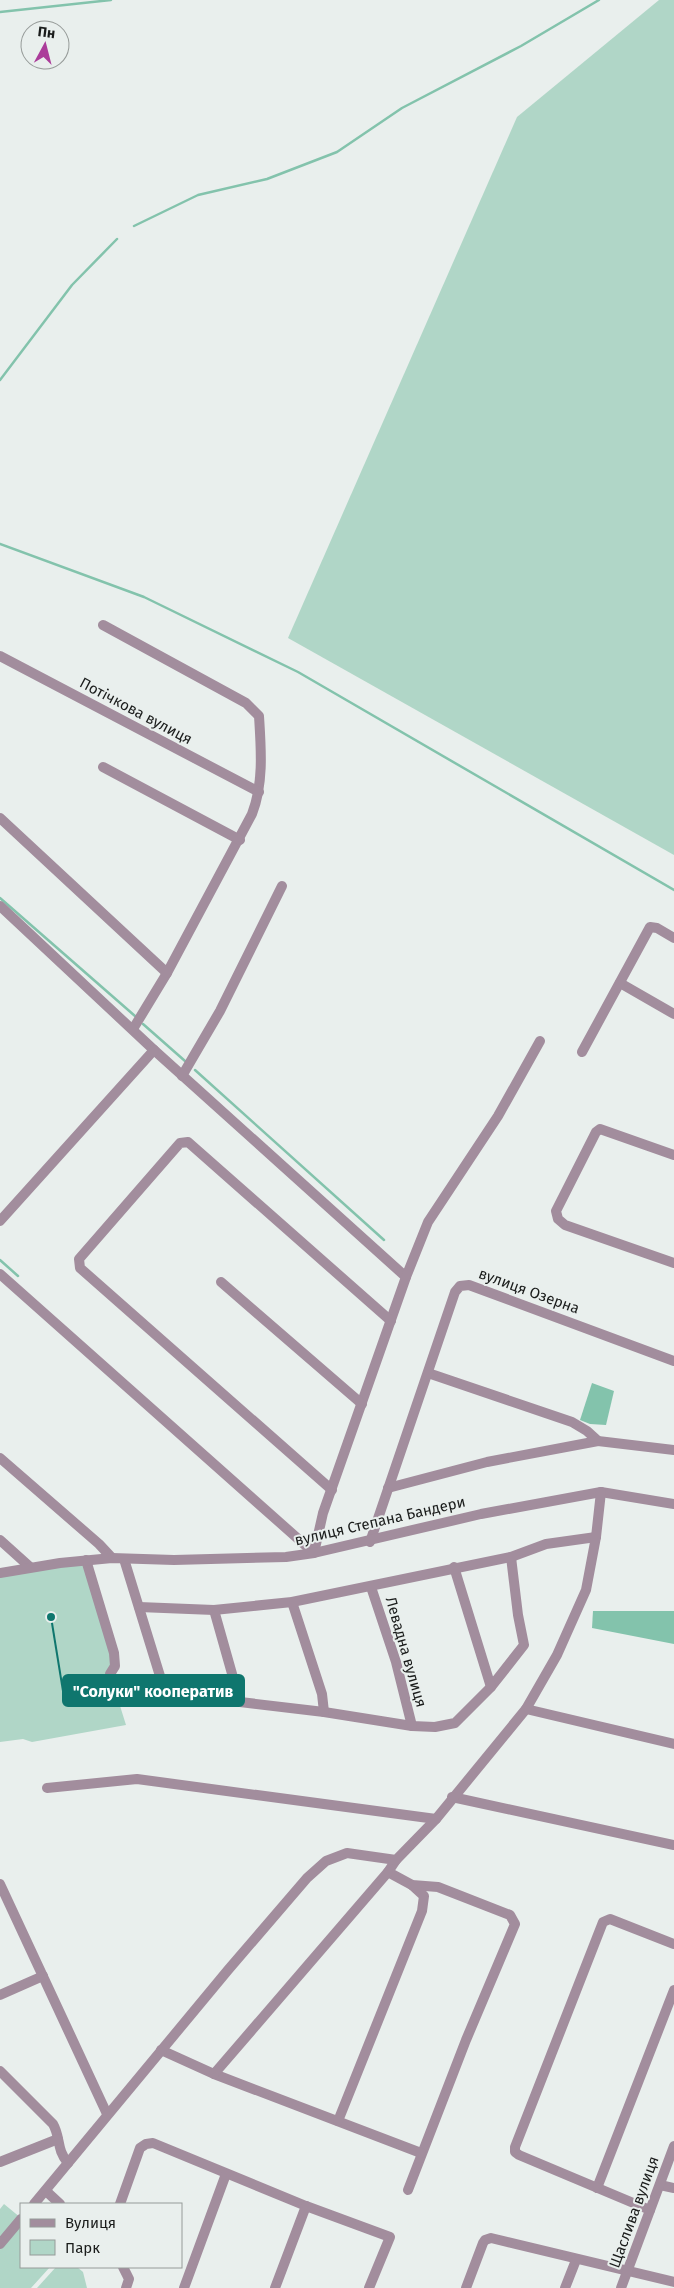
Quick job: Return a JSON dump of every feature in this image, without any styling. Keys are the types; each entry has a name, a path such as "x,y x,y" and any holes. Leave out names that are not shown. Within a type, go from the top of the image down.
{"street":[{"path":"103,625 246,703 259,716 261,746 259,792 252,814 240,840 167,974 133,1029"},
{"name":"Потічкова вулиця","path":"0,656 259,792"},
{"path":"103,767 240,840"},
{"path":"0,818 167,974"},
{"path":"182,1076 220,1011 282,886"},
{"path":"0,906 182,1076 406,1277"},
{"path":"582,1052 650,928 657,928 674,938"},
{"path":"620,983 674,1014"},
{"path":"0,1274 314,1553 321,1521 406,1277 428,1222 498,1116 540,1040"},
{"path":"0,1221 154,1050"},
{"path":"674,1154 600,1129 596,1132 556,1211 558,1219 565,1225 674,1263"},
{"path":"332,1490 80,1268 79,1258 180,1143 188,1142 391,1321"},
{"path":"221,1282 362,1404"},
{"name":"вулиця Озерна","path":"370,1542 455,1292 460,1286 469,1285 674,1361"},
{"path":"428,1373 572,1422 587,1431 598,1441"},
{"path":"388,1488 487,1462 598,1441 674,1450"},
{"path":"0,1458 99,1544 112,1558"},
{"path":"214,2074 388,1872 396,1860 436,1819 452,1797 526,1709 557,1655 586,1590 602,1492"},
{"name":"вулиця Степана Бандери","path":"0,1573 30,1567 112,1558 174,1560 259,1558 314,1553 370,1542 481,1514 602,1492 674,1504"},
{"name":"Левадна вулиця","path":"139,1607 214,1610 292,1602 371,1587 454,1567 511,1557 546,1544 596,1537"},
{"path":"0,1540 30,1567"},
{"name":"Левадна вулиця","path":"124,1559 164,1689 240,1702 324,1712 412,1726 436,1727 455,1723 492,1687 524,1645 518,1615 511,1557"},
{"path":"86,1560 114,1653 115,1666 110,1674"},
{"path":"454,1567 492,1687"},
{"name":"Левадна вулиця","path":"371,1587 396,1662 412,1726"},
{"path":"292,1602 322,1694 324,1712"},
{"path":"214,1610 240,1702"},
{"path":"526,1709 674,1744"},
{"path":"47,1788 137,1779 436,1819"},
{"path":"452,1797 674,1846"},
{"path":"35,2203 107,2114 294,1892 326,1861 347,1853 396,1860"},
{"path":"338,2120 422,1911 424,1896 412,1885 388,1872"},
{"path":"0,1884 107,2114"},
{"path":"408,2190 421,2153 516,1924 510,1915 438,1887 412,1885"},
{"path":"650,2210 520,2155 515,2152 515,2147 603,1922 610,1920 674,1944"},
{"path":"0,1995 43,1976"},
{"path":"597,2188 674,1990"},
{"path":"161,2050 214,2074 421,2153"},
{"path":"0,2071 53,2124 59,2150 68,2163"},
{"path":"0,2162 58,2139"},
{"path":"120,2203 140,2148 146,2144 153,2143 306,2206 390,2237 369,2288"},
{"name":"Щаслива вулиця","path":"621,2288 674,2146"},
{"path":"184,2288 226,2174"},
{"path":"660,2185 674,2188"},
{"path":"46,2191 59,2203"},
{"path":"275,2288 306,2206"},
{"path":"0,2244 20,2220"},
{"path":"466,2288 483,2243 488,2238 627,2273 674,2282"},
{"path":"565,2288 576,2260"},
{"path":"124,2268 129,2279 126,2288"}],"green space":[{"path":"659,0 674,0 674,855 288,638 517,117"},
{"path":"86,1560 112,1659 110,1674 126,1725 32,1742 23,1739 0,1742 0,1576"},
{"path":"4,2204 20,2217 20,2268 49,2268 31,2288 0,2288 0,2209"},
{"path":"55,2268 78,2268 83,2272 87,2288 37,2288"}],"shaded area":[{"path":"592,1383 614,1391 606,1425 590,1424 580,1420"},
{"path":"593,1611 674,1611 674,1644 592,1628"}],"waterway":[{"path":"0,12 111,0"},
{"path":"134,226 198,195 267,179 337,152 402,108 521,46 599,0"},
{"path":"0,380 72,285 117,239"},
{"path":"0,544 144,597 298,672 674,890"},
{"path":"0,898 135,1016"},
{"path":"143,1024 185,1061"},
{"path":"195,1070 384,1240"},
{"path":"0,1260 18,1276"}],"place":[{"name":"\"Солуки\" кооператив","path":"51,1617"}]}
